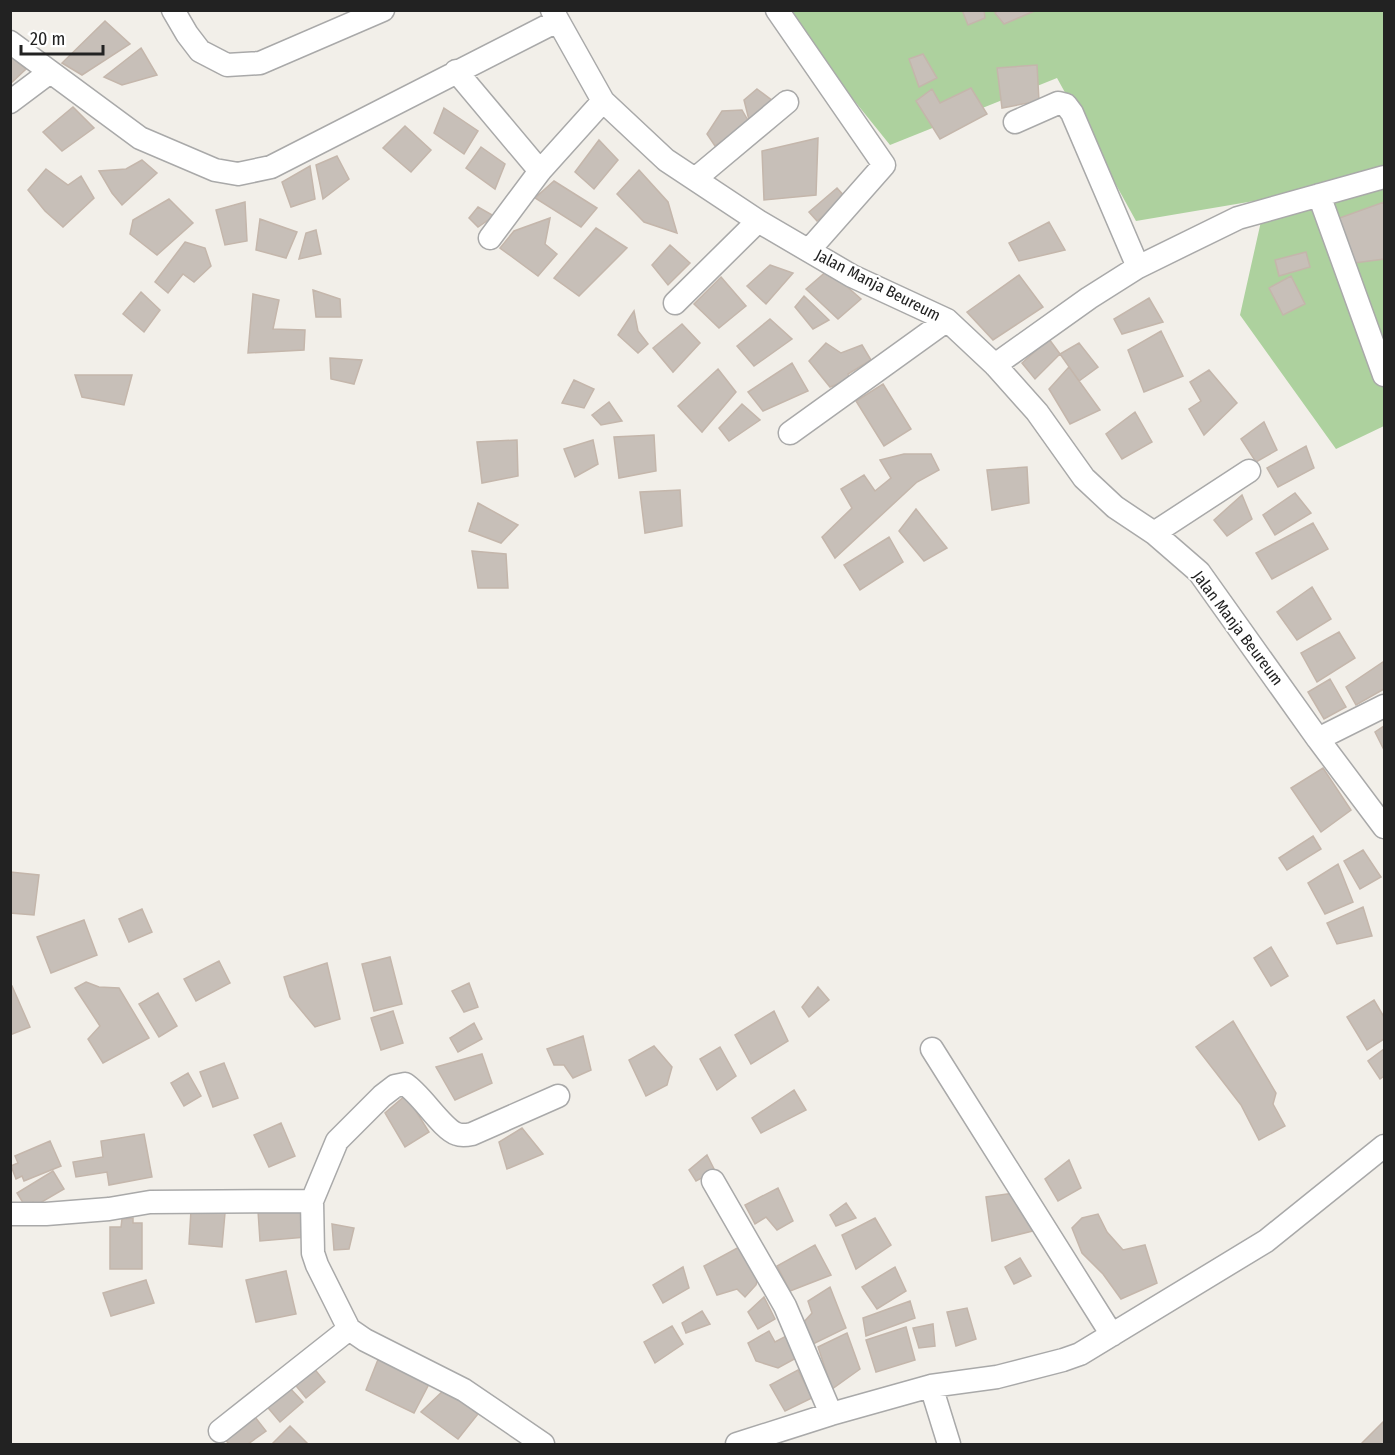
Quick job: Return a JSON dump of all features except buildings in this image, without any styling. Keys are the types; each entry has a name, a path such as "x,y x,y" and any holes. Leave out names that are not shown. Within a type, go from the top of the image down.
{"street":[{"path":"173,10 200,51 227,65 260,63 383,10"},
{"path":"777,10 884,165 809,250"},
{"path":"10,42 140,138 215,170 238,174 271,167 456,71 554,16"},
{"name":"Jalan Manja Beureum","path":"554,16 603,100 666,160 758,221 862,281 947,320 994,365 1037,412 1084,478 1115,507 1154,533 1199,572 1384,827"},
{"path":"456,71 540,171"},
{"path":"10,102 50,72"},
{"path":"490,238 540,171 603,100"},
{"path":"695,179 787,102"},
{"path":"1015,122 1058,103 1066,105 1072,113 1138,267"},
{"path":"994,365 1089,298 1138,267 1238,218 1384,177"},
{"path":"1319,195 1384,375"},
{"path":"675,303 758,221"},
{"path":"790,433 947,320"},
{"path":"1154,533 1249,471"},
{"path":"1318,739 1384,706"},
{"path":"932,1049 1112,1335"},
{"path":"543,1444 464,1390 365,1340 350,1329 313,1253 312,1201 336,1141 395,1086 405,1084 415,1090 447,1126 456,1134 464,1135 472,1134 558,1096"},
{"path":"737,1444 831,1414 931,1386 997,1377 1080,1354 1266,1241 1384,1146"},
{"path":"712,1181 785,1306 831,1414"},
{"path":"10,1214 46,1214 109,1209 150,1202 312,1201"},
{"path":"220,1431 350,1329"},
{"path":"931,1386 949,1444"}],"green space":[{"path":"782,11 1384,11 1384,426 1336,449 1240,315 1266,199 1136,221 1057,78 890,145"}]}
